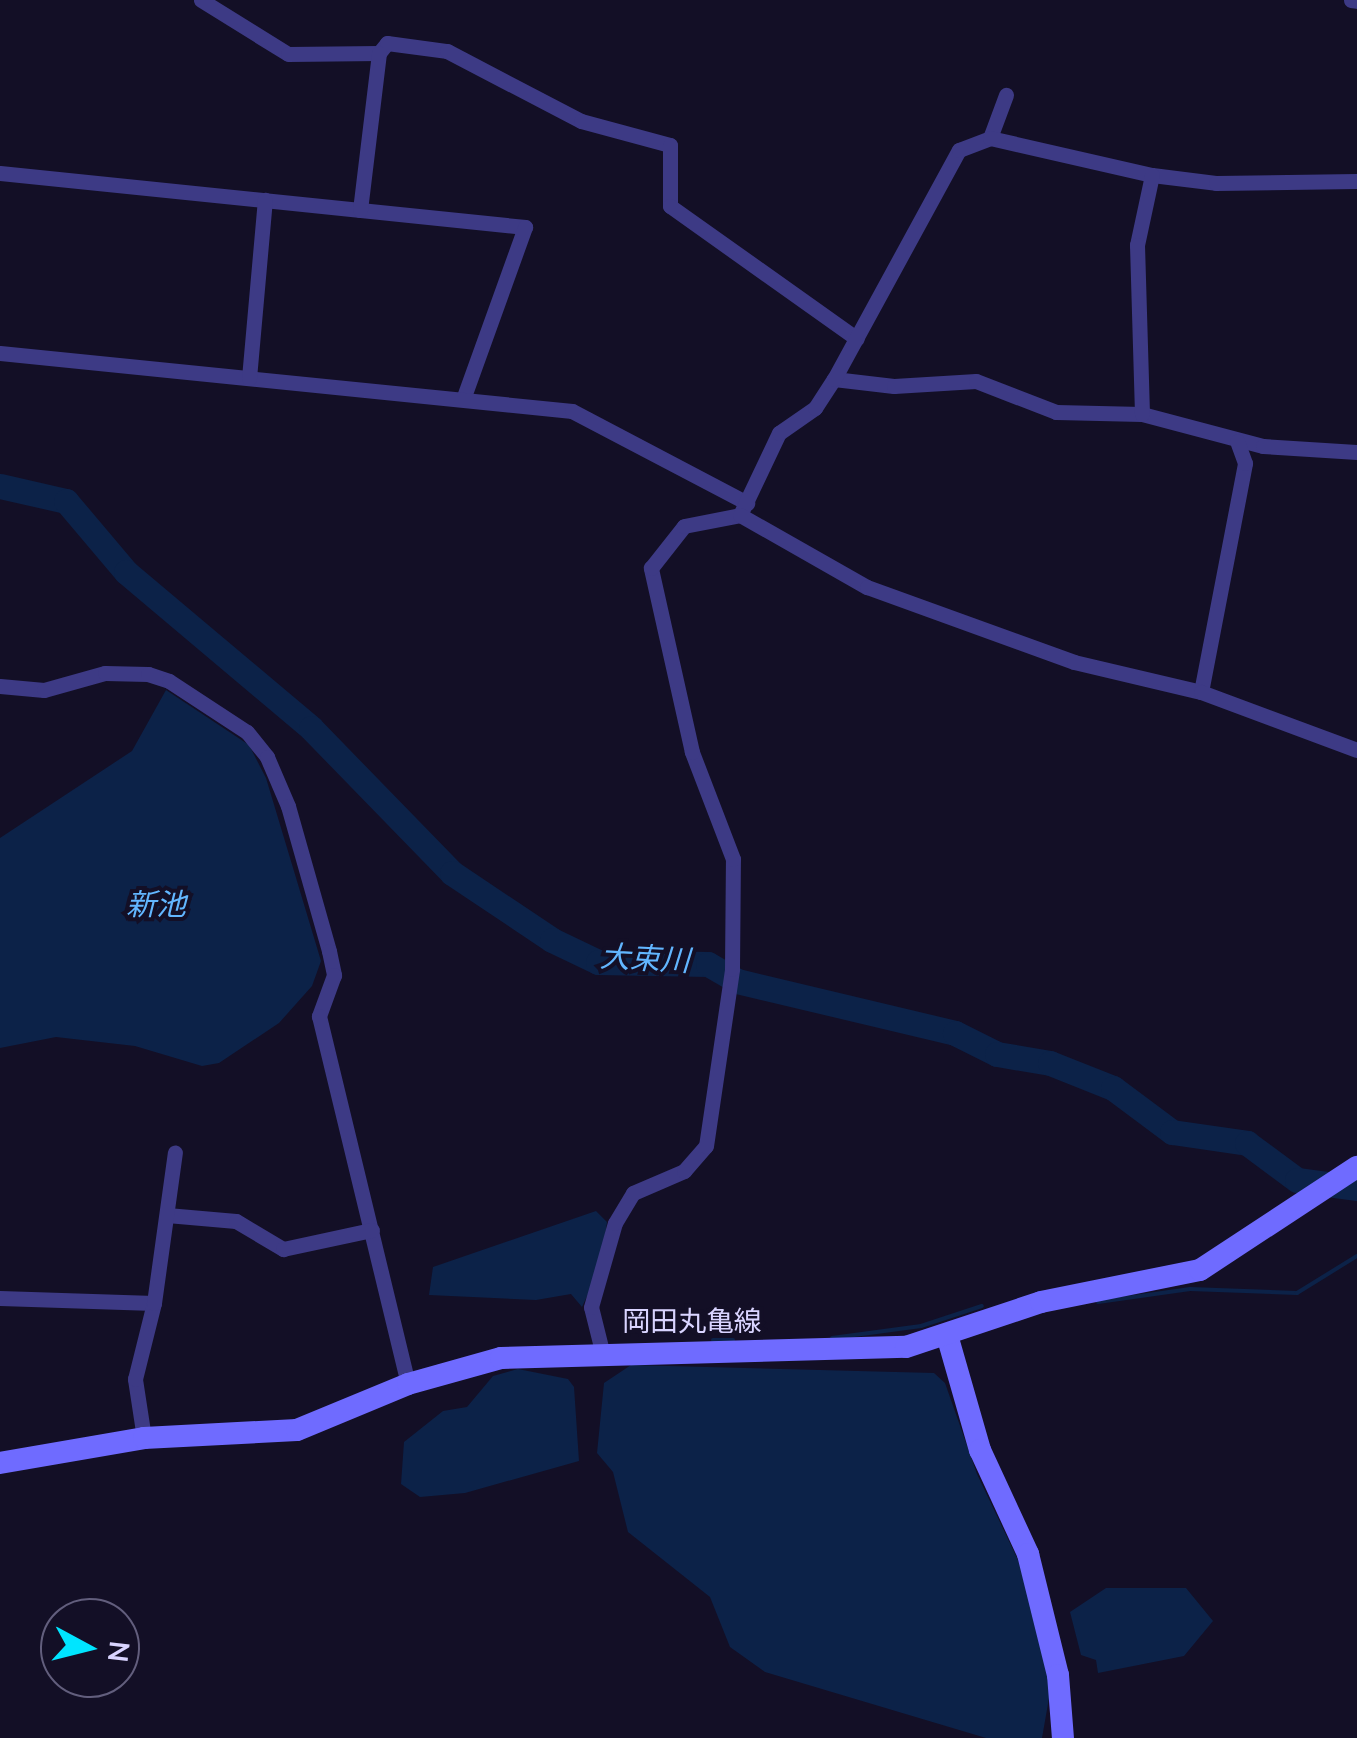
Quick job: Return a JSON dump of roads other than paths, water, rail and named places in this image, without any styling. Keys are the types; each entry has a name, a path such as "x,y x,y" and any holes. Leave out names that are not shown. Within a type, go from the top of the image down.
{"main road":[{"name":"岡田丸亀線","path":"0,1463 144,1438 296,1430 408,1384 501,1358 602,1352 872,1352 947,1335 1041,1302 1200,1270 1350,1171"},
{"path":"947,1335 980,1450 1028,1554 1058,1675 1063,1738"}],"street":[{"path":"201,0 288,54 378,53"},
{"path":"360,210 378,53 387,43 447,52 580,121 670,144 670,206 857,339"},
{"path":"990,138 1006,94"},
{"path":"744,509 779,433 816,408 834,379 959,150 990,138 1152,175 1216,183 1357,181"},
{"path":"0,173 525,227 463,399"},
{"path":"1142,414 1136,244 1152,175"},
{"path":"249,378 265,200"},
{"path":"0,353 572,411 744,509 866,587 1074,662 1201,692 1357,750"},
{"path":"834,379 894,386 976,381 1056,412 1142,414 1237,441 1357,452"},
{"path":"1201,692 1244,463 1237,441"},
{"path":"602,1352 591,1307 615,1223 633,1193 684,1170 706,1146 731,975 733,859 692,752 651,568 694,520 744,509"},
{"path":"0,686 44,690 105,673 148,674 169,681 247,732 267,758 288,806 329,951 334,974 319,1016 408,1384"},
{"path":"144,1438 136,1379 154,1303 175,1152"},
{"path":"167,1215 236,1221 283,1249 372,1230"},
{"path":"0,1298 154,1303"}],"water":[{"name":"新池","path":"166,690 249,745 266,778 321,961 312,986 279,1023 219,1063 202,1066 135,1046 56,1037 0,1048 0,838 132,751"},
{"path":"596,1211 607,1222 601,1266 582,1307 571,1294 536,1300 429,1295 433,1267"},
{"path":"631,1365 934,1373 945,1383 977,1474 1018,1560 1052,1681 1042,1738 986,1738 765,1672 730,1647 710,1597 628,1532 613,1472 597,1453 604,1383"},
{"path":"518,1369 568,1379 574,1387 579,1461 465,1493 420,1497 401,1484 404,1442 443,1411 467,1407 493,1376"},
{"path":"1106,1588 1186,1588 1213,1621 1184,1656 1098,1673 1096,1660 1081,1655 1070,1612"}],"waterway":[{"name":"大束川","path":"0,486 66,501 126,572 311,728 452,873 552,940 598,962 708,964 737,981 955,1033 997,1054 1050,1063 1113,1088 1172,1132 1247,1143 1297,1180 1357,1188"},
{"path":"1098,1302 1190,1289 1297,1293 1357,1256"},
{"path":"832,1338 921,1326 982,1306"},
{"path":"713,1340 733,1340"}]}
